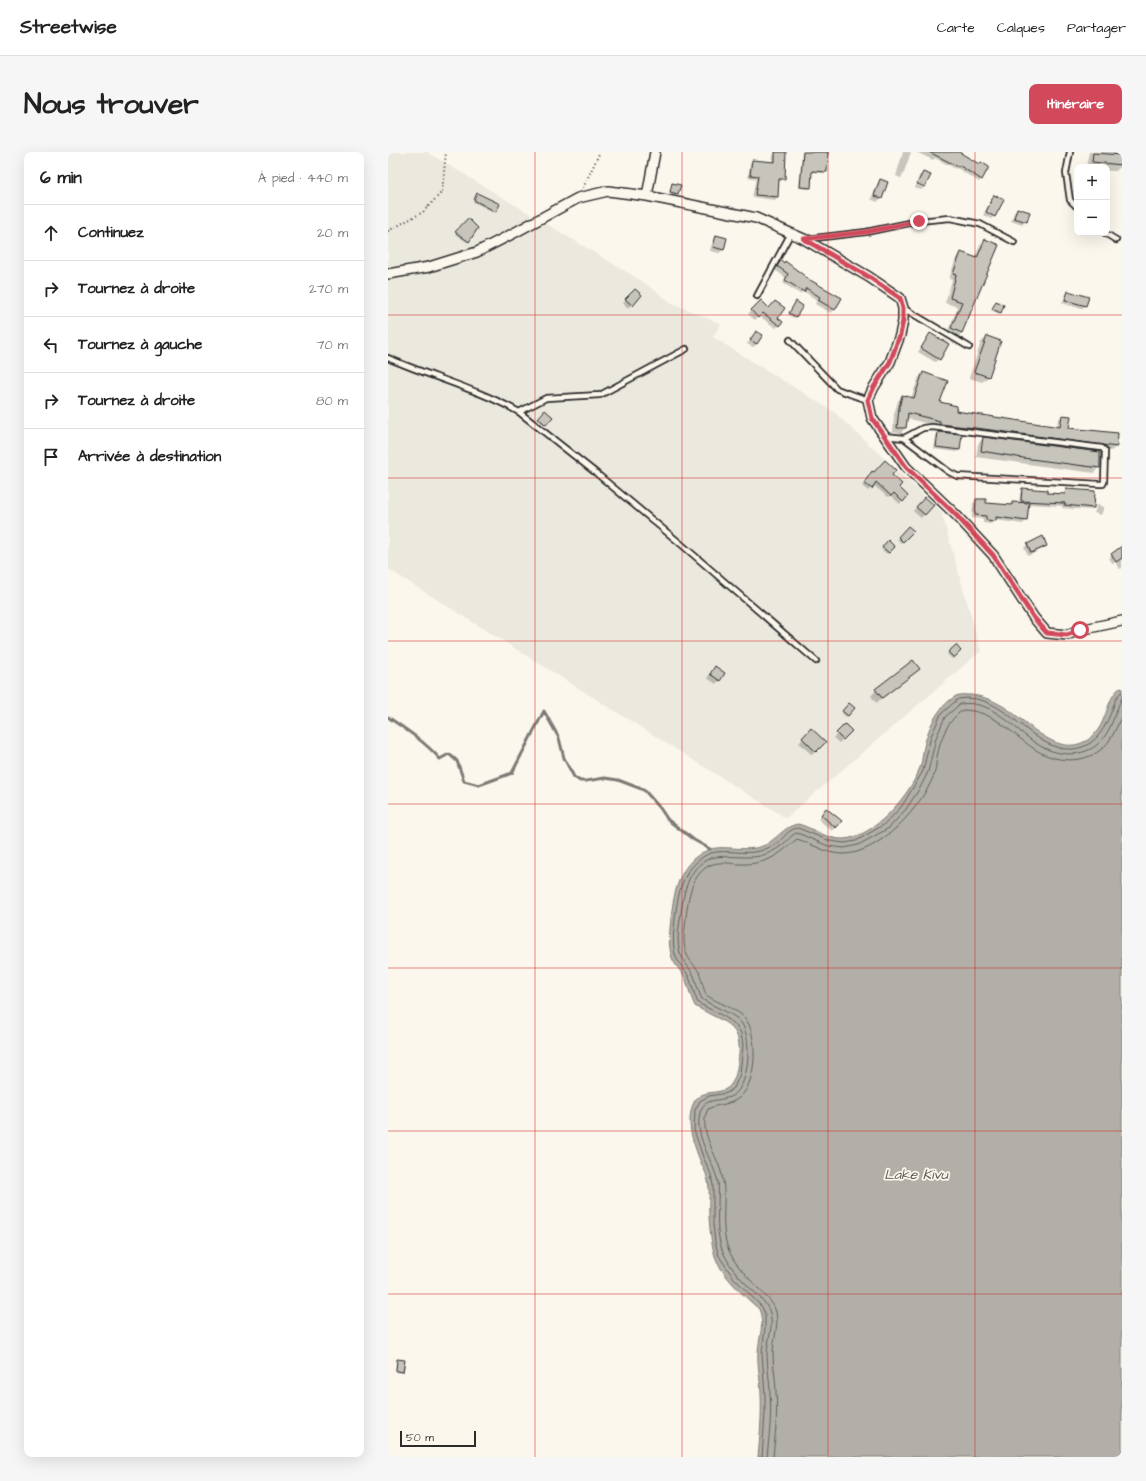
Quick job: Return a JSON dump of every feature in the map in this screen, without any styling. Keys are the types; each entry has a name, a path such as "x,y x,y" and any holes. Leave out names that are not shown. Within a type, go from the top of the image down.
{"street":[{"path":"647,196 655,152"},
{"path":"388,274 429,267 477,252 578,198 608,191 647,196 756,218 804,239 869,277 900,298 903,308 901,328 890,362 874,387 868,400 872,418 906,467 956,515 993,555 1034,618 1047,633 1067,635 1080,630 1122,621"}],"lane":[{"path":"1070,152 1066,173 1070,200 1074,204"},
{"path":"804,239 866,232 919,221 950,218 980,224 1014,242"},
{"path":"757,296 791,234"},
{"path":"1110,236 1116,240"},
{"path":"903,308 969,347"},
{"path":"790,340 837,389 868,400"},
{"path":"519,412 546,398 600,395 686,349"},
{"path":"388,358 454,383 519,412 596,473 681,544 816,661"},
{"path":"885,436 904,438 949,472 958,476 1100,484 1104,482 1106,451 1102,448 932,427 923,428 904,438"}],"path":[{"path":"388,231 423,212 442,192 446,152"},
{"path":"578,198 600,152"}],"shaded area":[{"path":"388,152 427,152 640,280 672,303 721,324 713,337 834,412 941,511 981,651 786,818 388,569"}],"water":[{"name":"Lake Kivu","path":"1120,688 1122,688 1122,1457 758,1457 761,1390 758,1357 762,1325 761,1314 759,1309 740,1292 728,1278 715,1256 710,1227 708,1182 706,1173 694,1144 690,1124 693,1103 697,1098 701,1095 726,1089 735,1077 739,1053 739,1042 736,1034 725,1022 695,1006 686,980 672,958 669,940 671,918 674,898 680,878 691,861 698,855 708,850 714,848 747,849 760,847 771,842 793,825 798,824 826,836 838,839 855,837 867,831 889,814 907,791 920,768 927,736 934,720 943,707 956,696 975,695 992,701 1009,710 1040,734 1051,740 1062,744 1074,745 1086,741 1093,736 1102,722 1111,699"}],"building":[{"path":"775,152 786,152 785,179 779,179 778,197 755,195 758,176 750,175 752,160 775,162"},
{"path":"803,152 828,152 827,172 812,171 811,188 800,187"},
{"path":"929,152 959,152 979,164 981,162 989,167 982,180 960,166 959,167"},
{"path":"1093,153 1122,155 1122,165 1092,162"},
{"path":"923,172 931,175 925,187 917,184"},
{"path":"880,179 888,182 882,199 874,196"},
{"path":"672,183 681,185 678,194 670,192"},
{"path":"477,193 500,204 496,212 474,200"},
{"path":"994,195 1004,200 995,217 986,212"},
{"path":"1017,208 1030,212 1027,222 1014,218"},
{"path":"468,218 478,228 469,242 455,232"},
{"path":"716,235 727,238 724,250 713,247"},
{"path":"985,239 999,245 962,333 951,328 962,302 950,298 956,275 953,274 961,252 977,258"},
{"path":"781,260 784,263 785,261 810,280 842,298 835,310 818,300 820,297 806,288 804,292 785,280 788,274 777,266"},
{"path":"635,289 642,295 633,306 625,299"},
{"path":"1068,291 1089,297 1086,306 1065,300"},
{"path":"761,300 769,308 775,301 785,308 778,318 783,322 780,326 763,313 758,318 751,310"},
{"path":"796,301 803,306 796,317 789,313"},
{"path":"996,301 1004,305 1001,313 992,309"},
{"path":"756,331 763,335 757,344 750,340"},
{"path":"930,333 949,344 940,360 921,348"},
{"path":"987,336 1001,341 989,377 974,372"},
{"path":"923,372 948,381 940,402 957,406 956,411 1060,427 1062,415 1071,416 1069,428 1118,433 1117,447 940,424 940,421 908,413 906,428 897,428 902,395 914,398"},
{"path":"545,410 553,417 546,425 538,418"},
{"path":"938,432 962,434 960,450 936,447"},
{"path":"983,437 1100,452 1100,468 981,451"},
{"path":"885,460 896,470 892,475 902,484 899,487 908,496 903,502 894,493 891,496 876,482 872,489 864,483 872,471 874,472"},
{"path":"1022,488 1047,490 1047,493 1065,494 1066,489 1095,491 1094,508 1064,505 1065,503 1021,501"},
{"path":"925,497 934,505 925,515 916,507"},
{"path":"976,499 986,499 986,503 1012,505 1012,502 1029,503 1027,521 996,517 996,521 986,520 986,516 975,515"},
{"path":"908,526 914,531 903,542 898,537"},
{"path":"1043,536 1047,546 1031,553 1027,544"},
{"path":"888,540 895,547 889,553 882,547"},
{"path":"1122,546 1122,558 1116,562 1111,554"},
{"path":"956,645 961,651 954,658 948,652"},
{"path":"913,660 920,669 882,698 875,689"},
{"path":"715,666 725,673 720,681 710,674"},
{"path":"849,703 855,708 848,716 842,711"},
{"path":"845,724 852,731 843,740 836,733"},
{"path":"811,728 826,742 816,752 802,738"},
{"path":"826,808 842,821 836,828 821,815"},
{"path":"397,1359 405,1360 403,1372 396,1371"}],"waterway":[{"path":"388,717 422,742 440,759 449,754 457,761 464,781 479,785 512,773 544,711 559,738 564,758 574,777 580,781 605,778 618,780 645,791 668,820 694,840 710,849"}],"route":[{"path":"919,221 866,232 804,239 869,277 900,298 903,308 903,321 900,335 890,362 874,387 868,400 872,418 906,467 956,515 993,555 1034,618 1047,633 1067,635 1080,630"}]}
